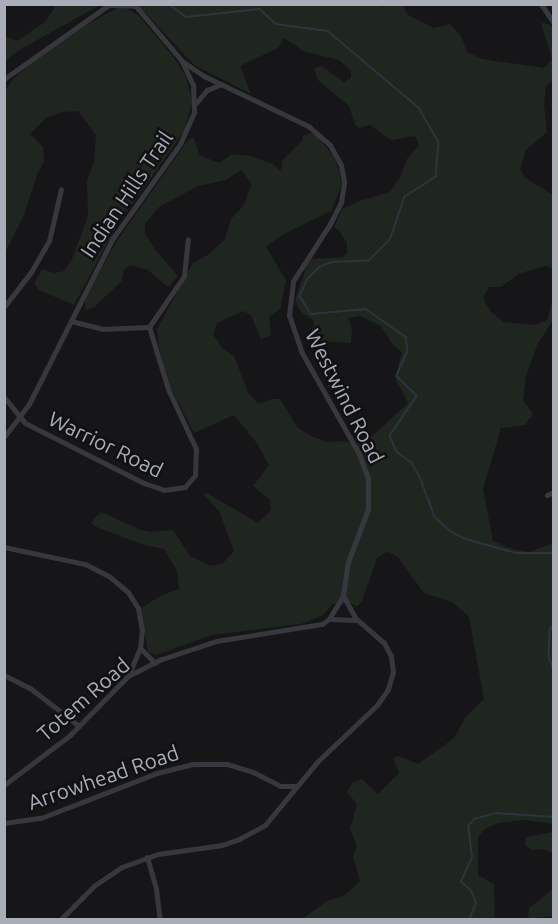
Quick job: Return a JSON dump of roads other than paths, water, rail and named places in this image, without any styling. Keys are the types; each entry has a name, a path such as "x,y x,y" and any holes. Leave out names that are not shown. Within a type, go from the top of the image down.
{"street":[{"path":"541,4 554,23"},
{"path":"4,79 110,5 134,5 182,61 192,85 195,105"},
{"name":"Westwind Road","path":"182,61 221,84 308,126 330,145 341,165 344,183 341,202 330,224 298,271 289,305 291,325 297,344 358,452 368,477 368,510 348,562 343,596"},
{"path":"195,105 207,90 221,84"},
{"name":"Indian Hills Trail","path":"4,437 20,418 113,238 185,136 195,105"},
{"path":"4,307 31,272 49,241 61,189"},
{"path":"71,321 102,329 148,327 184,276 188,239"},
{"name":"Warrior Road","path":"20,418 157,489 173,491 188,485 197,470 196,449 168,389 148,327"},
{"path":"4,397 20,418"},
{"path":"547,495 554,492"},
{"path":"4,547 68,558 110,577 128,592 138,608 142,630 140,648 128,676"},
{"path":"329,619 343,596"},
{"path":"60,920 84,895 111,873 147,857 240,840 265,825 324,754 376,705 391,681 392,664 388,648 380,638 356,620 343,596"},
{"name":"Totem Road","path":"4,785 79,726 128,676 155,663 216,641 243,635 309,628 329,619 356,620"},
{"path":"140,648 155,663"},
{"path":"4,675 30,688 79,726"},
{"name":"Arrowhead Road","path":"4,823 41,818 157,772 192,764 235,765 280,786 297,785"},
{"path":"280,786 285,802"},
{"path":"147,857 156,889 160,920"}],"waterway":[{"path":"169,4 186,17 260,9 276,24 328,31 419,108 439,142 436,177 405,197 390,240 369,261 334,262 320,267 308,279 300,296 311,314 366,309 406,337 408,351 397,376 417,396 390,436 397,452 412,463 421,479 435,517 450,531 466,539 516,553 554,553"},
{"path":"554,625 550,630 549,657 554,670"},
{"path":"469,920 476,903 471,891 461,882 472,857 468,826 474,819 497,813 554,817"}]}
